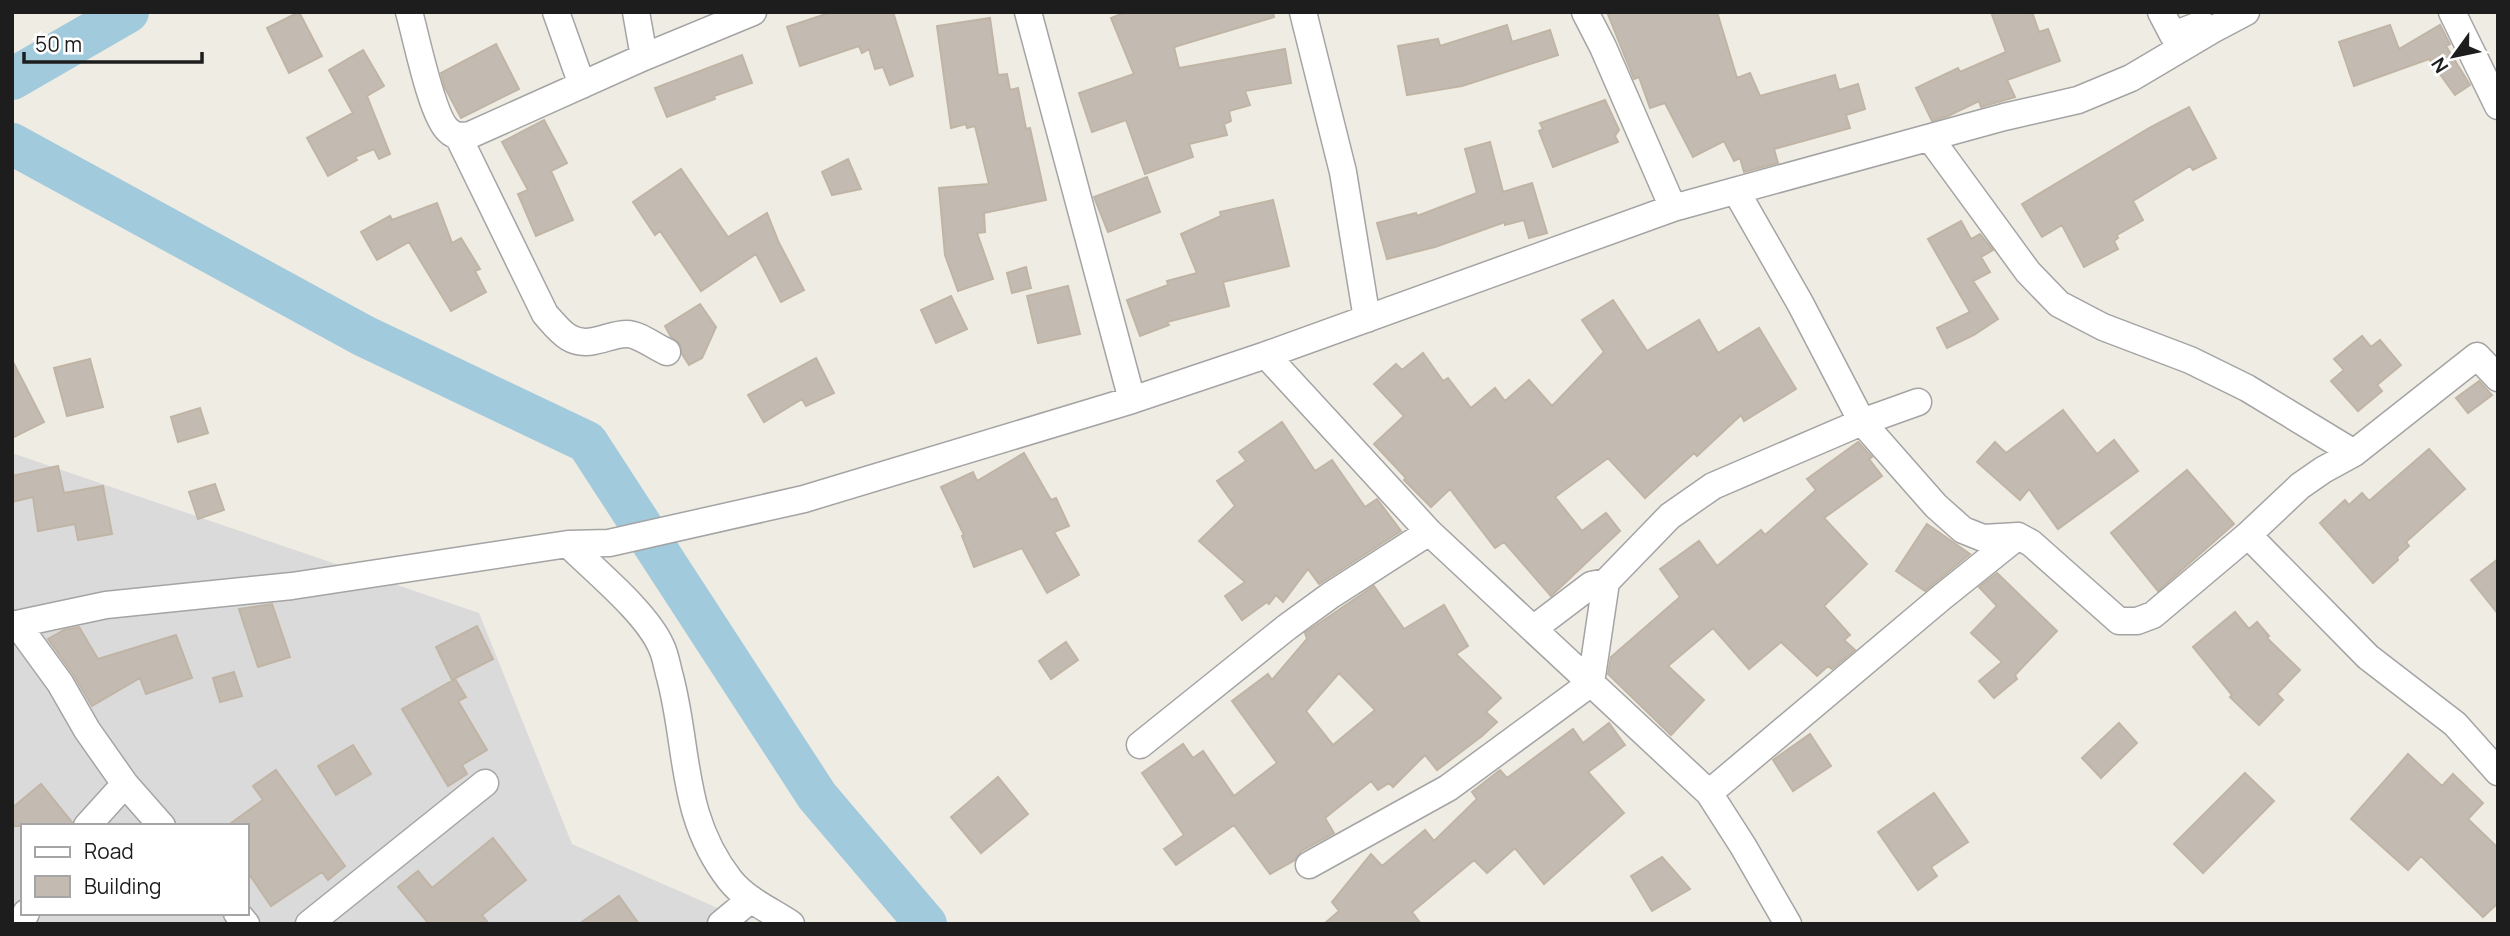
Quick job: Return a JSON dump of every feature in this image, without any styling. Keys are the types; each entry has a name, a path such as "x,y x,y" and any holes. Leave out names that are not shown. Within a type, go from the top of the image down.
{"street":[{"path":"410,12 436,110 447,130 458,136 470,135 644,57 753,12"},
{"path":"556,12 582,85"},
{"path":"636,12 644,57"},
{"path":"1028,12 1132,400"},
{"path":"1303,12 1343,172 1367,318"},
{"path":"1585,12 1673,208"},
{"path":"2161,12 2173,35 2234,12"},
{"path":"160,824 125,784 87,730 60,682 15,624 106,605 292,586 568,544 609,543 804,499 1132,400 1266,355 1673,208 2088,95 2132,78 2246,12"},
{"path":"2452,12 2498,106"},
{"path":"458,136 545,314 566,338 578,342 595,341 611,335 630,334 667,352"},
{"path":"1930,138 2028,272 2059,304 2103,327 2190,360 2247,388 2354,453"},
{"path":"1736,191 1800,303 1862,422 1937,506 1963,530 1983,538 2018,536 2031,543 2119,621 2137,621 2153,615 2248,535 2300,486 2354,453 2477,356 2498,378"},
{"path":"1266,355 1429,533 1709,793 1788,924"},
{"path":"1533,629 1591,585 1606,582 1670,516 1713,486 1862,422 1918,402"},
{"path":"1140,745 1331,594 1429,533"},
{"path":"2248,535 2368,657 2455,724 2498,772"},
{"path":"1709,793 2018,536"},
{"path":"568,544 640,615 661,646 676,700 688,787 704,837 731,880 751,899 790,924"},
{"path":"1309,865 1448,788 1591,683 1606,582"},
{"path":"309,924 485,783"},
{"path":"89,824 125,784"},
{"path":"721,924 751,899"}],"shaded area":[{"path":"12,453 479,613 572,844 754,924 12,924"}],"building":[{"path":"299,12 322,56 289,73 267,28"},
{"path":"832,12 893,12 913,76 890,85 883,67 875,69 869,49 862,53 859,46 800,66 787,27"},
{"path":"1126,12 1273,12 1274,17 1174,47 1179,68 1285,49 1291,83 1245,91 1250,105 1229,111 1231,121 1224,124 1227,135 1189,144 1193,157 1145,174 1126,120 1092,132 1079,93 1134,74 1111,18"},
{"path":"1607,12 1717,12 1737,78 1750,73 1760,96 1835,75 1839,90 1858,84 1865,109 1846,115 1850,128 1774,149 1778,163 1744,172 1740,158 1734,161 1724,141 1693,157 1665,103 1650,108 1639,77 1634,79"},
{"path":"1991,12 2032,12 2039,32 2048,29 2060,61 2007,80 2015,97 1981,107 1979,101 1932,121 1916,88 1958,68 1960,72 2006,52"},
{"path":"990,18 998,75 1007,74 1010,90 1018,88 1026,129 1030,128 1046,200 984,213 985,232 977,233 993,279 958,291 945,255 939,188 989,184 975,126 967,128 966,124 951,128 937,26"},
{"path":"1507,25 1512,42 1550,30 1558,55 1462,86 1407,95 1398,46 1438,39 1440,46"},
{"path":"2390,25 2399,49 2440,25 2450,44 2446,46 2470,85 2455,95 2429,59 2354,86 2339,42"},
{"path":"496,44 519,89 461,118 445,88 441,73"},
{"path":"363,50 384,86 367,96 390,154 379,159 374,149 355,157 357,160 328,176 307,138 353,113 329,70"},
{"path":"742,55 752,83 667,117 655,88"},
{"path":"1605,100 1619,130 1615,136 1618,142 1553,167 1539,131 1543,129 1540,123"},
{"path":"2189,107 2216,158 2193,170 2190,166 2133,201 2143,220 2117,235 2118,238 2114,241 2118,249 2084,267 2062,225 2042,237 2022,204"},
{"path":"544,120 567,163 551,171 573,220 536,236 518,194 528,190 502,142"},
{"path":"1490,142 1503,192 1532,183 1547,233 1529,238 1524,220 1505,225 1505,222 1435,247 1387,259 1377,223 1416,213 1417,216 1477,193 1465,149"},
{"path":"848,159 861,189 832,195 822,172"},
{"path":"681,169 728,237 767,213 779,243 804,290 781,302 756,254 701,291 660,231 655,235 633,202"},
{"path":"1147,177 1160,212 1108,232 1094,197"},
{"path":"1273,200 1289,266 1223,282 1229,306 1167,322 1169,325 1140,336 1127,300 1168,285 1167,281 1197,273 1181,234 1221,216 1220,212"},
{"path":"437,203 452,243 461,238 480,269 475,271 486,292 451,311 409,242 377,260 361,232 390,216 392,220"},
{"path":"1961,221 1971,239 1980,234 1993,250 1981,257 1990,272 1973,281 1998,319 1947,348 1937,328 1970,312 1928,239"},
{"path":"1026,267 1031,288 1012,293 1007,273"},
{"path":"1068,286 1080,334 1038,343 1027,296"},
{"path":"951,296 967,329 936,343 921,310"},
{"path":"1613,300 1647,351 1699,320 1718,353 1759,328 1796,389 1744,421 1741,415 1697,456 1694,453 1645,498 1608,458 1555,497 1582,531 1606,513 1620,531 1551,596 1504,542 1495,548 1450,489 1431,507 1404,480 1406,478 1374,444 1404,416 1374,384 1396,364 1402,370 1423,353 1443,381 1448,378 1471,408 1495,388 1505,401 1529,380 1552,406 1604,352 1582,320"},
{"path":"700,304 716,327 702,358 689,365 682,354 680,344 671,337 665,326"},
{"path":"2362,336 2371,347 2380,340 2401,365 2377,385 2382,391 2358,411 2331,381 2344,370 2334,359"},
{"path":"816,358 834,393 806,406 802,399 764,422 748,395"},
{"path":"90,359 103,407 67,416 54,368"},
{"path":"12,360 44,422 12,438"},
{"path":"2479,381 2492,395 2468,413 2456,398"},
{"path":"200,408 208,433 178,442 171,417"},
{"path":"2063,410 2097,454 2114,440 2138,471 2058,529 2029,489 2020,500 1977,462 1995,442 2006,453"},
{"path":"1282,422 1315,471 1332,460 1365,507 1377,499 1401,531 1319,584 1308,569 1283,602 1276,595 1269,604 1267,602 1242,620 1225,596 1245,582 1199,541 1235,506 1217,481 1246,461 1239,452"},
{"path":"1858,442 1872,457 1869,459 1882,476 1824,518 1867,564 1824,606 1850,635 1844,640 1855,650 1832,669 1828,666 1817,676 1781,642 1749,669 1713,628 1668,666 1704,700 1671,735 1608,674 1611,657 1680,597 1660,569 1699,541 1717,566 1761,530 1765,535 1816,490 1807,479"},
{"path":"2429,449 2465,489 2406,542 2409,546 2397,557 2398,560 2373,583 2320,523 2345,500 2349,505 2362,493 2369,501"},
{"path":"1024,453 1051,500 1056,498 1069,526 1054,532 1079,575 1047,593 1022,548 974,567 962,536 964,535 941,487 973,472 977,481"},
{"path":"58,466 64,493 103,486 112,534 78,540 75,524 38,531 33,497 12,502 12,476"},
{"path":"2187,470 2234,524 2158,591 2111,533"},
{"path":"215,484 224,510 198,519 189,492"},
{"path":"1927,524 1970,554 1925,591 1896,571"},
{"path":"2498,559 2498,614 2471,580"},
{"path":"1997,573 2057,631 2015,675 2017,679 1994,698 1979,681 2002,662 1971,633 1997,606 1979,587"},
{"path":"1374,586 1404,629 1444,605 1468,646 1456,654 1501,698 1486,712 1497,722 1437,770 1425,755 1393,787 1389,783 1378,790 1371,781 1325,818 1334,833 1301,851 1295,860 1270,874 1234,825 1176,865 1164,849 1184,835 1142,773 1183,744 1193,758 1203,751 1234,796 1277,763 1232,701 1268,674 1272,680 1307,639 1305,633","holes":["1339,673 1375,710 1333,745 1306,711"]},
{"path":"272,604 290,657 258,667 239,609"},
{"path":"2235,612 2249,629 2257,622 2269,636 2267,638 2300,670 2277,694 2283,700 2259,725 2230,697 2232,695 2193,647"},
{"path":"477,626 493,659 452,680 436,647"},
{"path":"79,627 98,659 176,635 192,678 146,694 140,678 92,706 48,639 64,630"},
{"path":"1066,642 1078,660 1051,679 1039,661"},
{"path":"234,672 242,696 220,702 213,678"},
{"path":"455,679 466,697 458,701 487,750 462,765 467,774 448,786 402,709"},
{"path":"1609,723 1625,745 1588,772 1624,813 1544,884 1515,848 1487,873 1474,860 1412,912 1421,924 1324,924 1339,911 1332,902 1371,854 1382,866 1425,830 1434,841 1477,799 1472,792 1500,770 1507,778 1573,729 1583,743"},
{"path":"2119,723 2137,743 2101,778 2082,758"},
{"path":"1810,734 1831,766 1793,791 1773,760"},
{"path":"353,745 371,774 336,795 318,766"},
{"path":"2408,754 2442,786 2453,774 2483,803 2468,819 2498,848 2498,903 2483,917 2421,856 2408,870 2351,819"},
{"path":"276,770 345,866 328,880 322,872 271,906 248,872 248,824 230,824 263,800 253,786"},
{"path":"2245,773 2274,801 2203,873 2174,844"},
{"path":"998,777 1028,814 981,853 951,817"},
{"path":"41,784 72,824 12,826 12,808"},
{"path":"1934,793 1968,842 1931,867 1937,876 1918,890 1878,832"},
{"path":"493,838 526,880 482,915 489,924 429,924 398,887 418,871 432,888"},
{"path":"1662,857 1690,889 1652,911 1631,876"},
{"path":"619,896 639,924 579,924"}],"waterway":[{"path":"12,79 128,12"},
{"path":"12,144 364,336 587,442 817,796 926,924"}]}
